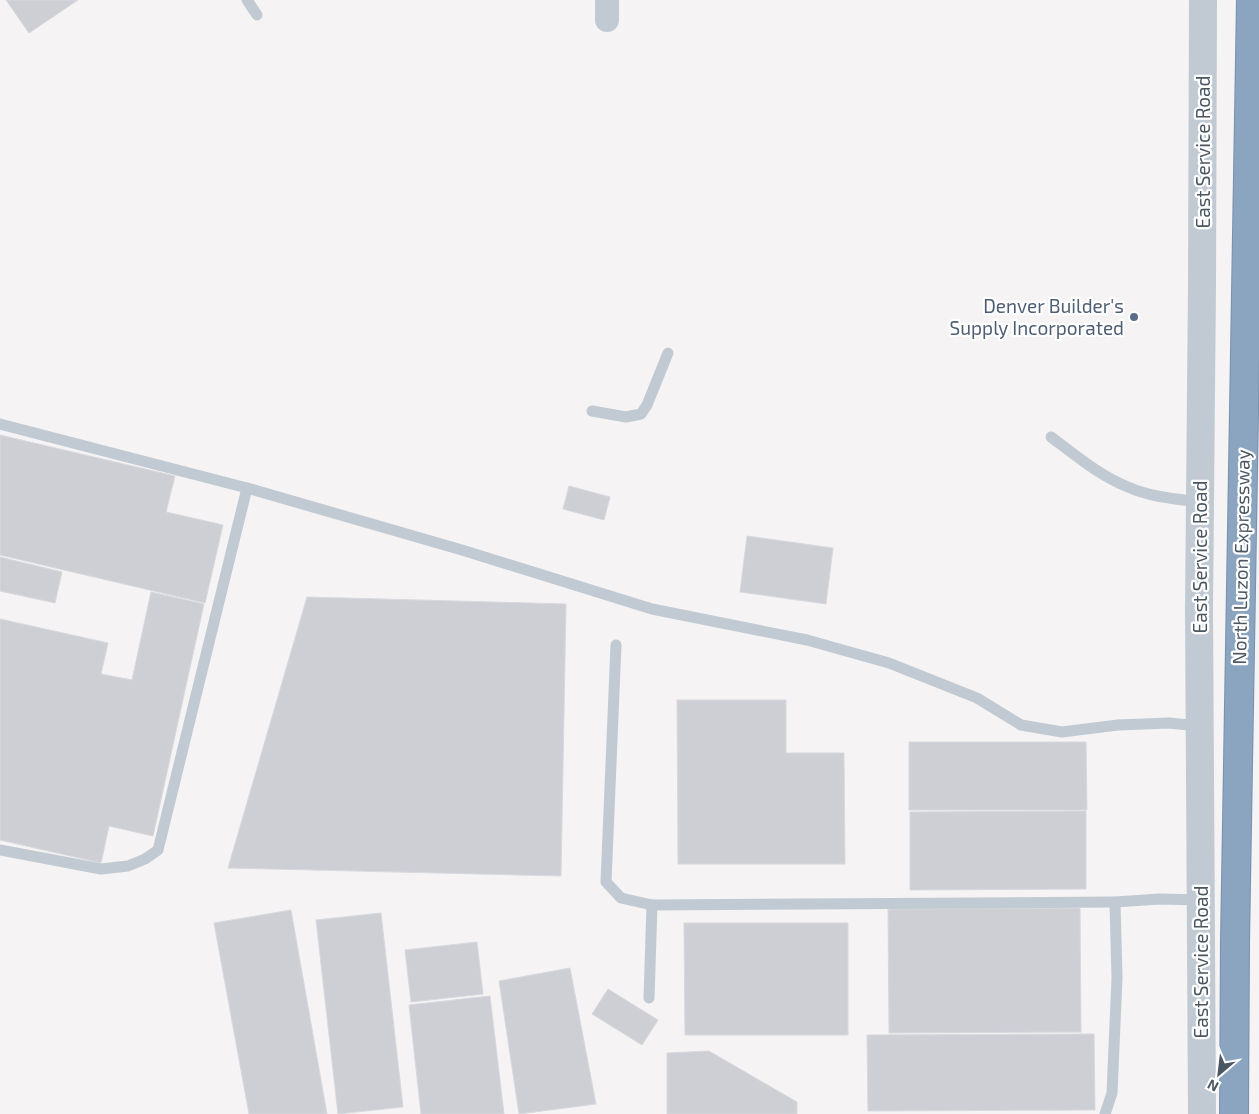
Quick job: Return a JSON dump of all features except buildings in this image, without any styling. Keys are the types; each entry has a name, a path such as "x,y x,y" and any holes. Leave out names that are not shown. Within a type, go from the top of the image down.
{"highway":[{"name":"North Luzon Expressway","path":"1234,1114 1235,932 1251,0"}],"street":[{"name":"East Service Road","path":"1202,1114 1199,726 1203,0"}],"lane":[{"path":"248,0 258,16"},
{"path":"592,411 626,417 641,414 647,406 668,353"},
{"path":"0,424 247,488 462,550 652,609 806,640 889,663 977,698 1021,725 1062,732 1118,725 1169,723 1199,726"},
{"path":"1051,437 1106,476 1129,488 1168,498 1200,502"},
{"path":"0,850 100,869 128,866 145,859 158,850 247,488"},
{"path":"616,645 606,882 621,898 652,905 1201,900"},
{"path":"1105,1114 1112,1093 1117,978 1115,902"},
{"path":"649,998 652,905"}],"place":[{"name":"Denver Builder's Supply Incorporated","path":"1134,317"}]}
